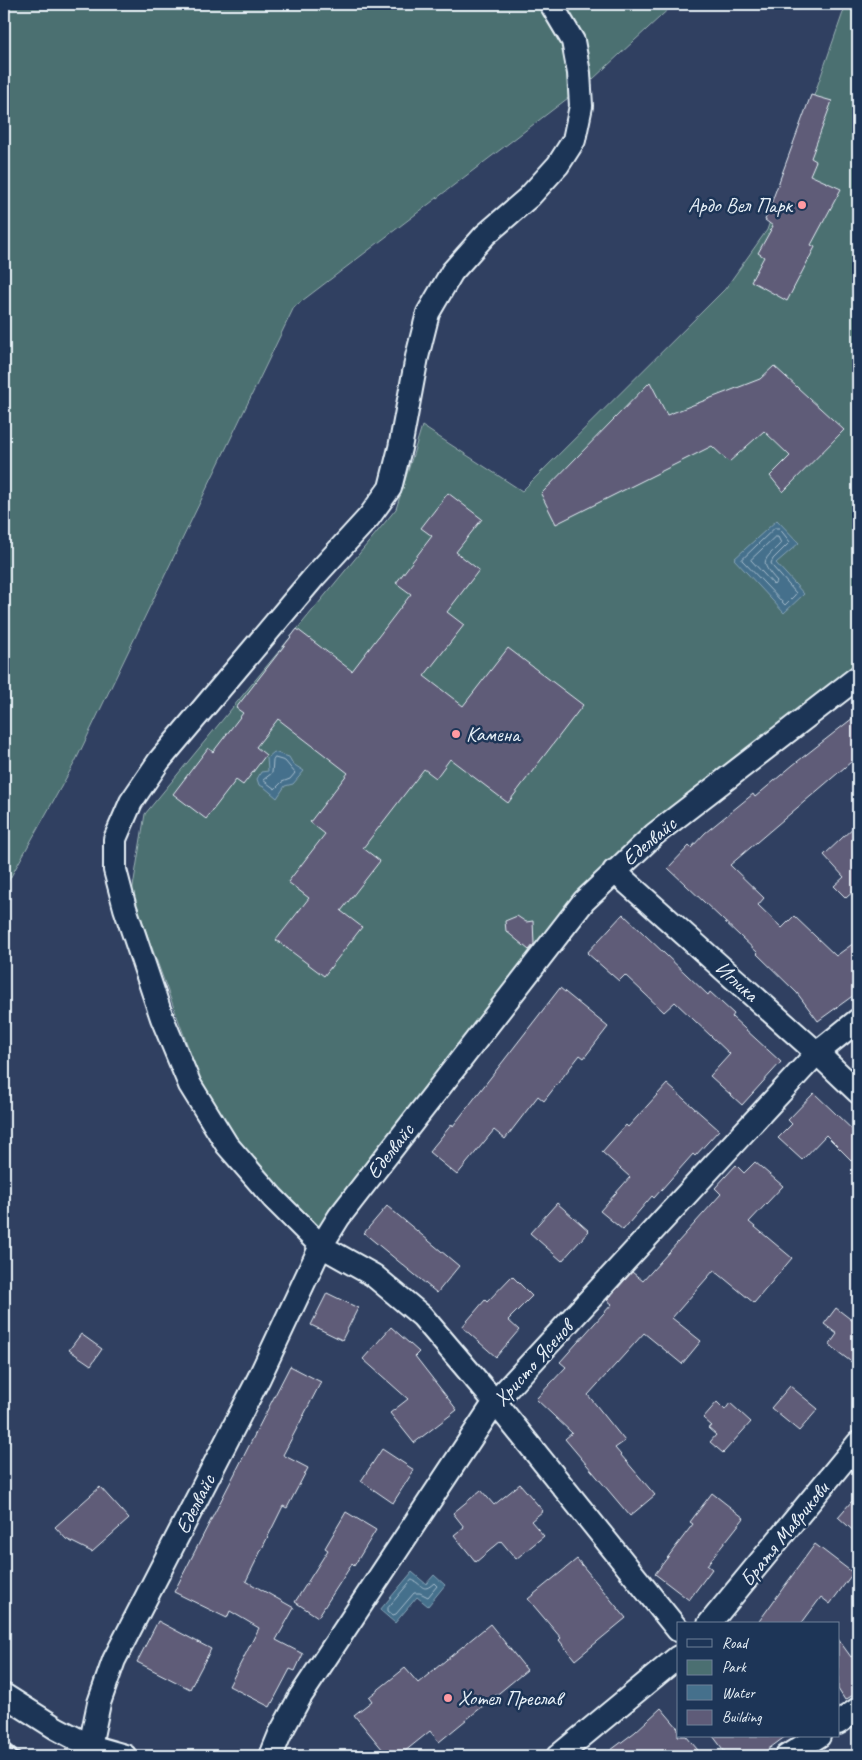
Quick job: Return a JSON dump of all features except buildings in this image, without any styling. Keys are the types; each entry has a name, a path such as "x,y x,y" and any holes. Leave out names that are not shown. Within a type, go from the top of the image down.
{"street":[{"path":"551,4 573,41 579,73 580,106 574,140 558,165 529,197 485,235 452,272 428,313 390,488 369,517 314,577 159,760 132,802 115,839 115,870 125,908 162,1018 190,1085 227,1145 273,1198 320,1246 373,1275 422,1316 495,1402 677,1629"},
{"name":"Еделвайс","path":"90,1746 99,1703 114,1660 259,1378 320,1246 339,1216 584,901 655,834 858,678"},
{"name":"Иглика","path":"614,871 858,1092"},
{"name":"Христо Ясенов","path":"271,1756 280,1734 300,1697 495,1402 817,1053 858,1020"},
{"name":"Братя Маврикови","path":"712,1622 858,1443"},
{"path":"558,1756 677,1658"},
{"path":"4,1695 56,1728 90,1746 125,1756"},
{"path":"840,1722 858,1709"},
{"path":"787,1756 816,1738"}],"green space":[{"path":"4,4 674,4 593,79 294,307 75,762 4,889"},
{"path":"846,4 858,4 858,669 667,816 319,1234 232,1141 201,1082 132,893 145,814 396,509 422,426 522,491 725,289 767,230"}],"water":[{"path":"777,520 799,543 776,563 804,594 784,613 734,559"},
{"path":"274,752 289,757 293,764 304,771 293,784 285,786 277,798 259,785 257,779 261,772 268,771 267,758"},
{"path":"412,1572 426,1584 434,1575 445,1585 428,1606 417,1597 395,1623 380,1610"}],"railway":[{"path":"4,1741 22,1756"}],"place":[{"name":"Ардо Вел Парк","path":"802,205"},
{"name":"Камена","path":"456,734"},
{"name":"Хотел Преслав","path":"448,1698"}]}
